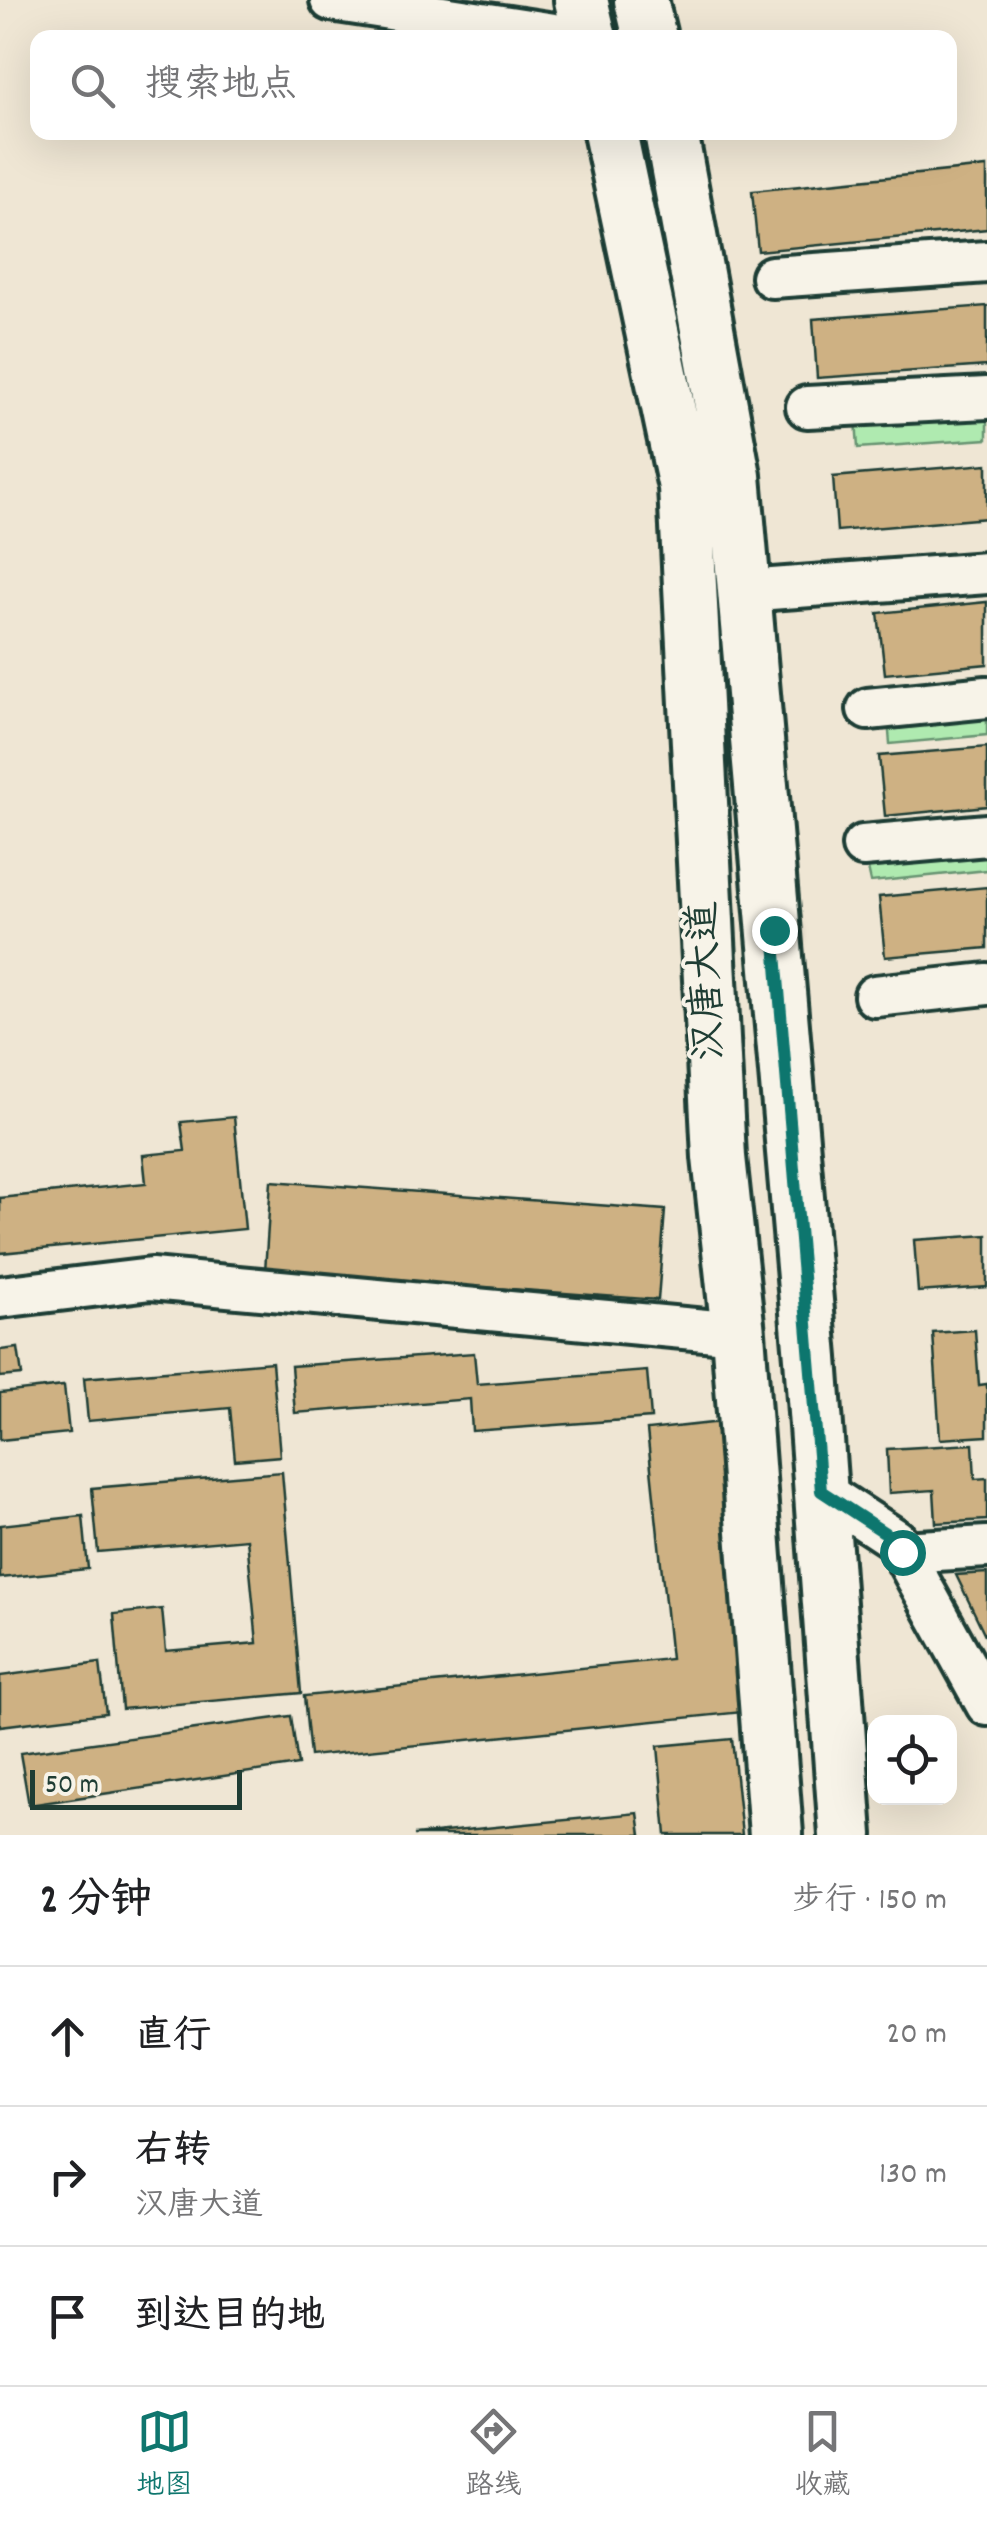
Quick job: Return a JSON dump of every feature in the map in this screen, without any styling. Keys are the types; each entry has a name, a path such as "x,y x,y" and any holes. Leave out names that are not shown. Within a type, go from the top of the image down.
{"main road":[{"path":"581,0 588,30"},
{"path":"641,0 648,30"},
{"name":"汉唐大道","path":"612,140 686,487 719,1157 738,1332 776,1835"},
{"name":"汉唐大道","path":"672,140 734,476 821,1491 846,1835"}],"street":[{"path":"331,0 528,30"},
{"path":"772,277 987,262"},
{"path":"807,407 987,398"},
{"path":"744,592 987,573"},
{"path":"868,710 987,697"},
{"path":"863,846 987,835"},
{"path":"875,996 987,984"},
{"path":"0,1297 151,1280 738,1332"},
{"path":"821,1491 896,1540 987,1706"},
{"path":"902,1552 987,1547"}],"green space":[{"path":"987,397 987,439 858,448 855,405"},
{"path":"987,697 987,735 890,744 887,707"},
{"path":"987,835 987,870 871,882 863,846"}],"building":[{"path":"987,167 987,229 758,251 752,191"},
{"path":"987,306 987,366 817,378 813,319"},
{"path":"987,464 987,518 837,531 833,477"},
{"path":"987,602 987,664 885,674 878,613"},
{"path":"987,747 987,806 885,816 879,756"},
{"path":"987,887 987,948 885,957 879,897"},
{"path":"234,1117 245,1229 0,1253 0,1198 146,1183 143,1155 185,1151 181,1122"},
{"path":"271,1181 665,1210 658,1300 265,1271"},
{"path":"987,1235 987,1287 918,1292 914,1240"},
{"path":"975,1330 979,1385 987,1384 987,1436 940,1439 933,1333"},
{"path":"18,1348 22,1375 0,1377 0,1350"},
{"path":"474,1353 477,1384 647,1371 651,1418 472,1431 470,1399 295,1413 291,1366"},
{"path":"272,1362 280,1456 235,1460 230,1408 88,1421 84,1378"},
{"path":"64,1386 69,1433 0,1440 0,1393"},
{"path":"722,1422 753,1711 310,1756 304,1696 671,1659 647,1430"},
{"path":"973,1444 975,1479 987,1478 987,1520 936,1523 934,1490 889,1493 887,1449"},
{"path":"282,1472 301,1693 122,1709 114,1614 162,1609 166,1651 257,1643 247,1539 98,1552 92,1488"},
{"path":"83,1516 88,1569 0,1578 0,1525"},
{"path":"987,1573 987,1639 956,1575"},
{"path":"100,1663 106,1713 0,1726 0,1676"},
{"path":"291,1716 298,1765 29,1805 20,1753"},
{"path":"732,1739 742,1835 666,1835 658,1746"},
{"path":"638,1813 641,1835 414,1835"}],"route":[{"path":"774,930 821,1491 896,1540 902,1552"}]}
